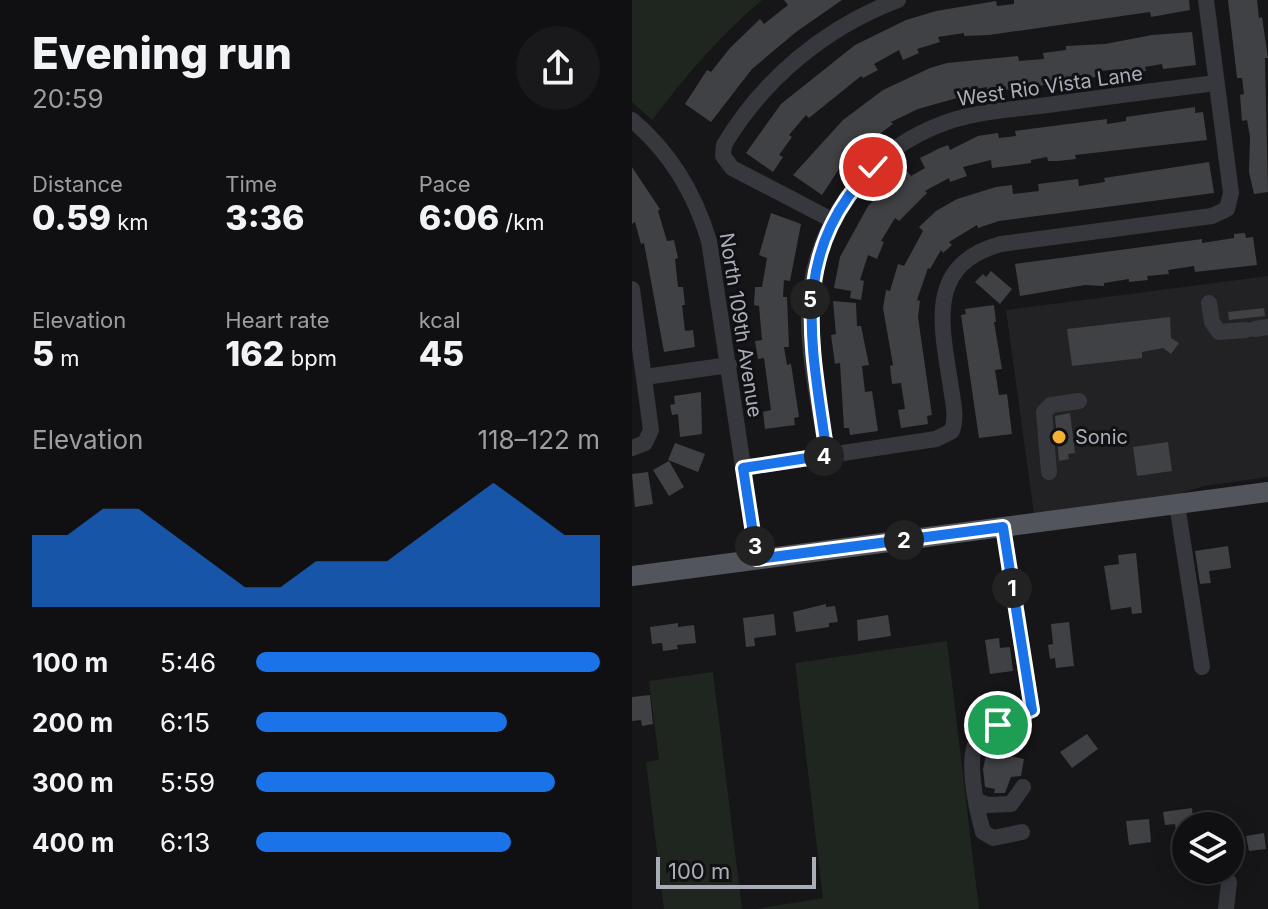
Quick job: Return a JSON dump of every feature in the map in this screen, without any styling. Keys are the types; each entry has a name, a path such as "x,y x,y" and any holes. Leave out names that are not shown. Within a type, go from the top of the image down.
{"main road":[{"path":"632,576 757,559 1004,535 1177,504 1268,492"}],"street":[{"path":"832,220 732,168 723,156 724,145 787,67 835,31 898,0"},
{"path":"743,468 936,439 952,431 955,415 941,304 948,283 968,258 1001,244 1212,216 1227,209 1231,193 1206,0"},
{"name":"West Rio Vista Lane","path":"827,455 809,314 818,255 832,220 854,188 884,157 911,139 947,122 975,114 1216,83"},
{"name":"North 109th Avenue","path":"632,120 669,158 699,212 712,256 757,559"},
{"path":"632,289 651,424 648,440 632,448"},
{"path":"1209,303 1212,322 1219,332 1256,329"},
{"path":"645,377 729,365"},
{"path":"1049,472 1044,412 1051,405 1079,401"},
{"path":"1177,504 1202,667"},
{"path":"1004,535 1032,710 998,725 975,741 972,754 976,800 983,832 993,838 1022,832"},
{"path":"976,800 987,805 1011,804 1023,787"},
{"path":"1226,909 1229,884"}],"shaded area":[{"path":"632,0 762,0 704,57 652,120 632,102"},
{"path":"1268,276 1268,477 1204,486 1172,496 1034,514 1006,310"},
{"path":"947,641 979,909 756,909 823,898 795,663"},
{"path":"713,672 742,909 664,909 646,762 659,760 649,681"}],"building":[{"path":"784,0 842,0 796,32 752,69 711,122 685,104 707,70 711,72 760,19 764,24 788,5"},
{"path":"1014,0 1189,0 1190,10 1151,17 1150,12 989,35 964,36 964,33 938,37 940,42 917,49 919,53 903,60 899,50 874,64 878,70 863,78 861,76 809,118 806,115 789,135 792,137 779,155 783,157 773,172 746,153 781,104 855,45 906,20 936,11 996,1 997,6 1014,4"},
{"path":"1228,0 1257,0 1259,18 1262,17 1268,58 1265,58 1268,192 1254,194 1249,172 1250,137 1247,120 1242,121 1240,95 1244,94 1242,78 1237,78"},
{"path":"1192,32 1196,65 1163,69 1162,64 1145,67 1146,71 1120,74 1119,69 1101,71 1102,76 1038,86 987,92 987,87 970,90 971,94 918,109 891,122 893,124 839,169 822,195 793,175 843,120 883,90 930,68 947,63 1018,56 1019,61 1044,59 1043,53 1066,50 1066,46"},
{"path":"1195,107 1195,113 1203,112 1207,140 1075,155 1076,159 1058,161 1048,161 1047,157 1031,160 1031,163 992,168 991,160 963,167 967,176 950,182 949,178 925,191 927,193 899,221 895,218 881,241 884,242 877,259 868,255 860,280 864,281 861,300 850,298 851,291 834,288 840,257 868,206 905,169 911,176 925,168 920,158 948,145 950,150 978,136 998,133 999,138 1016,136 1015,131 1107,119 1107,124 1126,121 1126,117"},
{"path":"1209,162 1214,193 999,221 978,228 977,225 949,242 952,245 943,253 941,250 928,268 917,300 920,301 918,317 932,415 927,416 928,424 901,428 898,410 905,409 901,383 892,384 890,366 893,365 883,308 886,290 890,291 898,264 904,266 923,231 919,227 936,211 957,199 996,187 1012,185 1013,194 1039,191 1038,184 1078,179 1079,186 1105,182 1104,178"},
{"path":"632,167 660,209 667,241 674,240 678,258 675,259 678,287 683,287 685,331 693,330 695,347 664,352 644,243 641,244 635,222 632,224"},
{"path":"771,213 801,224 790,281 784,280 783,297 787,297 789,347 784,347 787,365 791,364 799,417 794,418 795,425 765,429 763,412 771,410 764,358 758,359 755,341 762,340 759,306 754,305 755,287 762,287 767,258 759,255"},
{"path":"1245,233 1246,238 1253,237 1257,265 1195,272 1194,266 1168,270 1169,274 1147,276 1148,280 1129,282 1129,279 1104,283 1104,286 1085,285 1020,296 1015,264 1202,239 1202,243"},
{"path":"991,271 1012,289 1000,304 975,282"},
{"path":"833,301 856,303 857,326 861,326 869,365 862,366 865,392 872,391 878,431 850,435 849,428 844,428 840,363 835,364 831,335 836,334"},
{"path":"994,305 1002,369 995,370 999,395 1007,394 1012,434 979,438 961,315 966,314 965,309"},
{"path":"1264,308 1265,316 1229,320 1228,312"},
{"path":"1170,317 1171,338 1179,343 1171,354 1163,348 1142,352 1142,358 1072,366 1067,329"},
{"path":"701,392 702,434 680,437 678,414 672,415 670,405 675,404 674,396"},
{"path":"1070,413 1075,453 1068,454 1069,459 1059,461 1055,416"},
{"path":"1168,442 1172,471 1137,476 1133,447"},
{"path":"675,443 705,454 698,472 668,460"},
{"path":"669,461 684,487 669,496 653,470"},
{"path":"648,472 653,504 635,507 632,474"},
{"path":"1228,546 1231,568 1209,571 1211,583 1200,584 1195,551"},
{"path":"1136,553 1142,613 1132,614 1131,607 1111,610 1104,566 1119,564 1118,555"},
{"path":"826,604 826,607 835,606 838,622 829,623 829,627 796,632 793,612"},
{"path":"774,614 776,635 754,638 755,646 746,647 743,618"},
{"path":"888,615 891,636 858,641 857,620"},
{"path":"1069,622 1074,666 1056,668 1055,658 1050,659 1048,645 1053,644 1051,624"},
{"path":"678,623 678,627 694,625 696,643 677,645 678,649 663,651 662,643 652,644 650,627"},
{"path":"999,638 1000,648 1010,647 1013,671 990,674 985,640"},
{"path":"650,695 653,724 642,726 641,720 632,721 632,697"},
{"path":"1087,734 1098,749 1072,768 1060,752"},
{"path":"987,751 1024,759 1021,776 1011,777 1005,793 994,793 995,789 985,787 983,769"},
{"path":"1192,808 1192,812 1172,812 1172,824 1165,825 1163,812"},
{"path":"1149,819 1151,842 1129,845 1126,821"},
{"path":"1264,833 1266,849 1249,851 1246,836"}],"place":[{"name":"Sonic","path":"1059,437"}],"route":[{"path":"873,167 845,199 832,220 818,255 812,285 810,330 827,455 743,468 757,559 1003,527 1032,710 998,725"}]}
